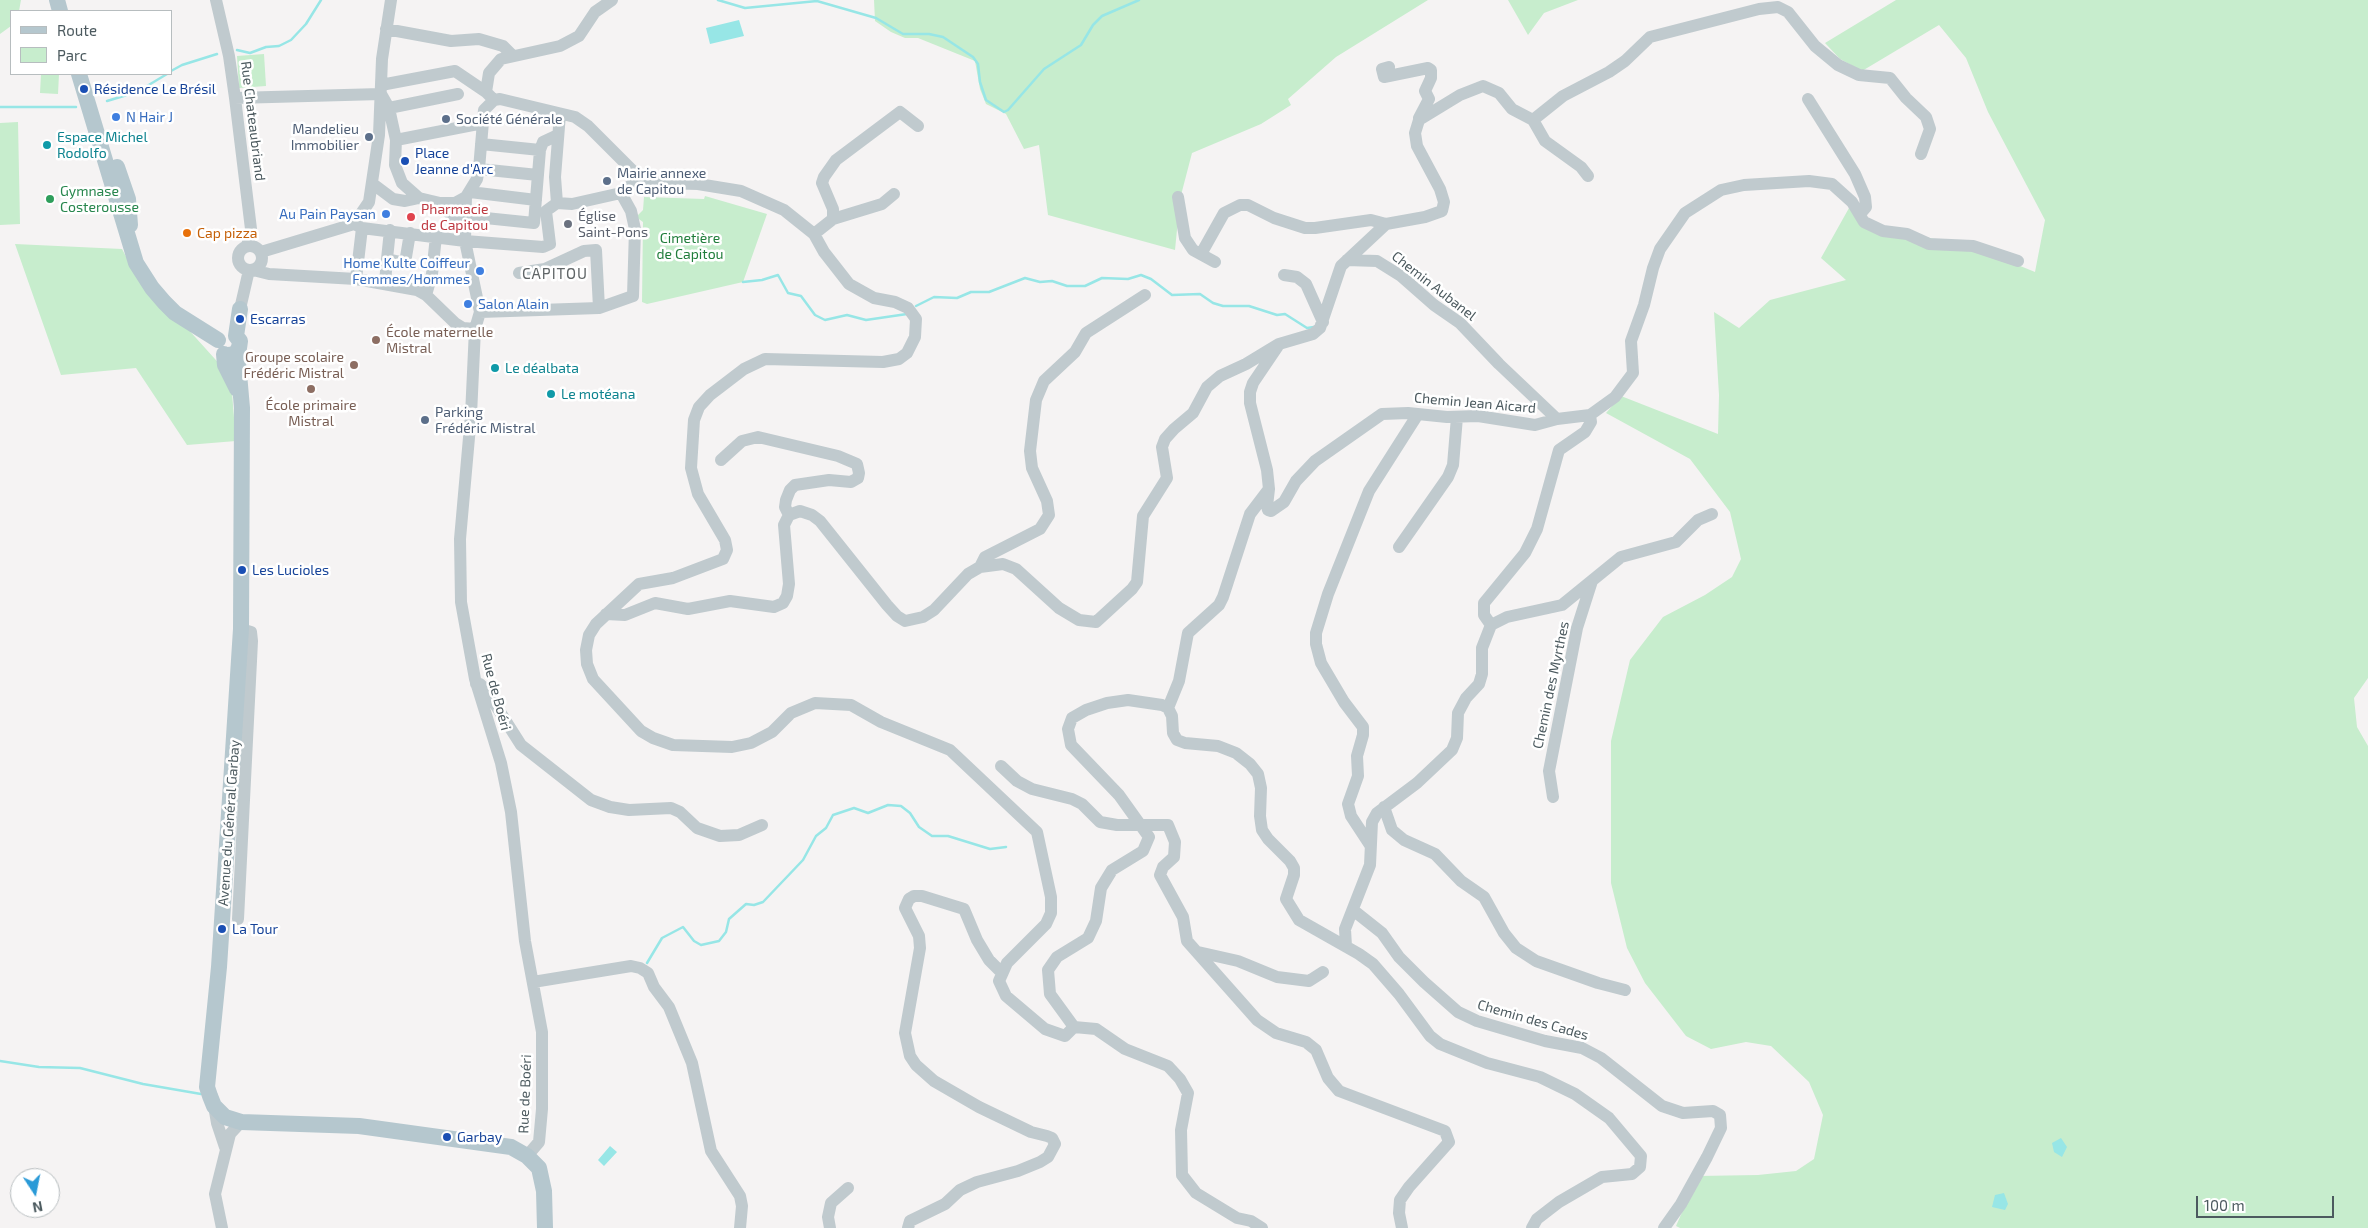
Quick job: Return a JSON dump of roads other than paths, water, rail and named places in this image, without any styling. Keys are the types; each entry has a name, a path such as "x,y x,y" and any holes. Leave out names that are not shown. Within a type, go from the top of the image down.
{"main road":[{"path":"79,75 129,244 144,278 175,313 229,345 240,309"},
{"path":"89,75 128,199 131,227 129,244"},
{"name":"Avenue du Général Garbay","path":"214,1106 207,1087 219,967 241,629 242,408 232,376 225,365 229,345"},
{"path":"214,1106 225,1117 241,1122 359,1126 511,1147 536,1162 542,1178 545,1228"}],"street":[{"name":"Rue Chateaubriand","path":"216,0 229,56 235,98 251,229 247,246"},
{"path":"356,279 358,226 369,202 373,184 386,29 391,0"},
{"path":"373,184 393,199 404,201 419,198 440,203 454,203 468,194 479,169 484,110 490,96 489,73 501,59 512,55 560,46 579,36 595,12 612,0"},
{"path":"1533,120 1563,96 1609,72 1625,61 1650,37 1778,7 1788,12 1815,46 1838,65 1859,75 1890,78 1906,98 1926,117 1930,129 1921,154"},
{"path":"386,29 452,40 479,39 503,46 512,55"},
{"path":"1201,254 1224,212 1240,205 1248,205 1274,218 1305,228 1371,220 1386,224 1437,214 1445,207 1440,189 1418,146 1415,133 1419,120 1418,115 1428,99 1425,91 1433,73 1428,68 1384,77 1382,69 1389,67"},
{"path":"235,98 381,90 455,71 490,96 575,117 588,126 640,178 662,183 698,184 741,191 784,210 814,234 824,252 849,284 874,298 895,302 908,308 916,319 917,327 907,352 899,359 883,362 765,359 744,369 710,394 699,407 694,420 691,468 698,494 725,540 727,550 723,559 680,576 639,584 606,614 589,635 586,650 587,664 593,679 641,731 653,738 683,745 732,747 751,743 772,732 791,713 815,703 850,705 881,722 950,750 1037,832 1051,897 1051,913 1046,924 1001,972 1000,988 1006,996 1045,1029 1064,1036 1074,1026"},
{"path":"1419,120 1460,95 1483,86 1499,92 1512,109 1533,120 1546,141 1581,167 1588,176"},
{"path":"381,90 389,108 396,140 395,164 402,184 419,198"},
{"path":"389,108 458,94"},
{"path":"1808,99 1855,174 1865,197 1866,208 1860,214"},
{"path":"833,219 833,209 822,184 824,177 836,160 900,112 918,126"},
{"path":"557,203 555,177 560,114"},
{"path":"396,140 483,123"},
{"path":"466,216 534,223 540,150 543,142 558,135"},
{"path":"481,144 540,150"},
{"path":"479,169 538,175"},
{"path":"261,252 358,226 436,236 465,236 542,247 550,244 546,211 557,203 572,204 621,193 640,178"},
{"path":"1491,625 1484,615 1484,603 1525,553 1537,529 1559,450 1585,432 1592,422 1590,415 1615,396 1632,373 1631,341 1644,305 1660,249 1685,213 1721,190 1744,185 1809,181 1832,184 1852,202 1864,222 1883,231 1907,234 1929,244 1973,246 2018,261"},
{"path":"480,312 599,308 633,296 634,229 631,211 621,193"},
{"path":"468,194 536,200"},
{"name":"Rue de Boéri","path":"468,194 465,236 480,312 475,329 470,431 460,539 461,602 476,684 500,763 511,812 526,941 542,1032 542,1109 539,1142 527,1156"},
{"path":"814,234 833,219 882,204 894,194"},
{"path":"1178,197 1185,238 1193,250 1214,262"},
{"name":"Rue de Boéri","path":"440,203 465,236"},
{"path":"606,614 625,615 655,603 688,609 730,601 774,607 783,603 788,596 789,584 784,525 789,515 800,511 812,515 820,522 887,605 897,616 906,621 924,617 934,610 968,574 980,567 1003,564 1016,569 1059,608 1079,620 1096,622 1132,589 1137,582 1143,516 1167,478 1162,454 1165,439 1193,413 1202,394 1212,381 1279,344 1313,334 1320,328 1336,276 1347,260 1386,224"},
{"path":"385,283 390,230"},
{"path":"387,259 406,263 410,233"},
{"path":"426,295 432,274 436,236"},
{"path":"240,309 251,270 262,262 261,252 254,246 247,246 239,253 238,260 242,267 251,270 269,274 356,279 417,290 426,295 462,328 475,329"},
{"path":"519,273 545,269 584,251 596,250 599,308"},
{"name":"Chemin Aubanel","path":"1347,260 1377,261 1401,276 1434,305 1460,323 1499,364 1557,419"},
{"path":"1284,275 1297,278 1306,284 1323,322"},
{"path":"980,567 985,557 1040,528 1049,515 1047,501 1032,468 1030,451 1036,400 1044,381 1075,352 1086,333 1145,295"},
{"path":"1168,708 1179,681 1188,633 1219,605 1250,514 1269,489 1250,403 1250,392 1253,383 1279,344"},
{"name":"Chemin Jean Aicard","path":"1269,489 1267,506 1268,510 1271,511 1284,502 1296,481 1315,461 1382,414 1394,412 1457,417 1478,416 1535,425 1557,419 1590,415"},
{"path":"1371,846 1349,811 1348,804 1358,776 1357,756 1363,735 1363,727 1344,702 1321,663 1316,644 1316,633 1328,594 1369,491 1418,414"},
{"path":"1399,547 1448,477 1453,465 1457,417"},
{"path":"721,460 742,441 758,437 843,457 857,464 858,478 851,482 829,480 796,485 790,490 786,500 785,507 789,515"},
{"path":"1346,946 1345,929 1370,865 1372,822 1384,807 1417,783 1452,750 1457,738 1458,713 1466,698 1479,684 1482,674 1482,648 1491,625 1507,616 1562,604 1621,557 1676,542 1698,520 1712,514"},
{"name":"Chemin des Myrthes","path":"1553,797 1549,771 1576,628 1592,581"},
{"path":"238,919 252,641 251,632 241,629"},
{"path":"476,684 480,684 486,690 521,745 591,800 610,807 629,810 671,808 680,812 697,828 720,836 739,835 762,824"},
{"path":"1262,1228 1252,1221 1237,1218 1196,1193 1182,1175 1181,1130 1188,1092 1180,1079 1168,1066 1125,1049 1096,1029 1074,1026 1050,994 1048,970 1057,957 1088,938 1096,921 1101,888 1104,882 1112,870 1143,852 1149,837 1119,795 1071,745 1068,729 1072,718 1086,710 1107,703 1128,700 1162,705 1168,708 1172,716 1173,733 1178,740 1185,743 1218,746 1236,753 1250,764 1258,774 1261,788 1260,816 1262,830 1294,868 1294,875 1286,898 1300,920 1373,964 1399,994 1430,1036 1440,1044 1487,1063 1540,1076 1575,1094 1609,1118 1641,1156 1640,1167 1632,1174 1602,1177 1559,1202 1537,1219 1532,1228"},
{"path":"1001,766 1017,781 1032,789 1072,799 1082,804 1100,822 1168,825 1175,842 1174,857 1163,867 1160,875 1183,917 1187,941 1257,1020 1276,1033 1306,1042 1316,1050 1328,1078 1338,1091 1445,1131 1449,1142 1409,1186 1400,1200 1399,1213 1402,1228"},
{"path":"1384,807 1392,830 1404,840 1435,854 1461,881 1484,897 1504,933 1516,948 1536,961 1598,983 1625,990"},
{"path":"908,1228 907,1224 910,1220 945,1204 960,1190 977,1182 1018,1171 1040,1162 1054,1150 1055,1142 1047,1136 1031,1132 979,1107 934,1081 916,1065 907,1048 905,1033 920,948 919,936 907,914 906,904 914,896 922,896 964,909 977,940 989,960 1001,972"},
{"name":"Chemin des Cades","path":"1353,910 1382,933 1399,957 1458,1012 1477,1021 1545,1041 1582,1048 1602,1058 1662,1106 1683,1113 1713,1111 1720,1115 1721,1128 1707,1157 1681,1204 1664,1228"},
{"path":"1198,952 1238,961 1277,977 1309,981 1323,972"},
{"path":"533,982 631,966 640,968 648,973 654,986 669,1008 692,1063 710,1151 736,1187 740,1196 742,1206 740,1228"},
{"path":"214,1106 217,1123 225,1147"},
{"path":"222,1228 215,1194 225,1147 230,1134 241,1122"},
{"path":"830,1228 828,1217 831,1203 848,1188"}],"water":[{"path":"739,20 744,36 710,44 706,28"},
{"path":"2061,1138 2067,1147 2062,1157 2054,1152 2052,1143"},
{"path":"610,1146 617,1152 604,1166 598,1160"},
{"path":"2004,1193 2008,1204 2005,1210 1992,1207 1995,1195"}],"waterway":[{"path":"237,50 250,53 266,47 279,46 291,40 306,24 321,0"},
{"path":"718,0 745,8 817,1 876,18 903,34 929,34 943,37 973,57 978,64 980,82 986,100 1004,112 1008,110 1044,69 1081,45 1093,25 1102,16 1139,0"},
{"path":"172,70 182,65 217,54"},
{"path":"107,101 137,92 165,75"},
{"path":"0,107 76,107"},
{"path":"743,282 762,280 778,275 788,293 801,296 815,315 825,320 847,315 866,320 907,314"},
{"path":"916,306 934,297 957,298 971,292 989,292 1025,278 1040,282 1052,281 1067,286 1085,286 1102,278 1128,279 1141,275 1151,279 1172,295 1200,294 1213,303 1223,306 1249,306 1277,315 1285,314 1307,328 1314,327"},
{"path":"647,963 662,938 683,927 694,941 701,945 719,941 726,932 729,919 746,904 754,905 763,902 803,860 816,836 826,828 833,815 854,808 868,813 888,805 901,806 910,813 919,827 932,836 948,836 990,849 1006,847"},
{"path":"0,1061 39,1067 80,1068 143,1084 201,1094"}],"place":[{"name":"Résidence Le Brésil","path":"84,89"},
{"name":"N Hair J","path":"116,117"},
{"name":"Société Générale","path":"446,119"},
{"name":"Mandelieu Immobilier","path":"369,137"},
{"name":"Espace Michel Rodolfo","path":"47,145"},
{"name":"Place Jeanne d'Arc","path":"405,161"},
{"name":"Mairie annexe de Capitou","path":"607,181"},
{"name":"Gymnase Costerousse","path":"50,199"},
{"name":"Au Pain Paysan","path":"386,214"},
{"name":"Pharmacie de Capitou","path":"411,217"},
{"name":"Église Saint-Pons","path":"568,224"},
{"name":"Cap pizza","path":"187,233"},
{"name":"Home Kulte Coiffeur Femmes/Hommes","path":"480,271"},
{"name":"Salon Alain","path":"468,304"},
{"name":"Escarras","path":"240,319"},
{"name":"École maternelle Mistral","path":"376,340"},
{"name":"Groupe scolaire Frédéric Mistral","path":"354,365"},
{"name":"Le déalbata","path":"495,368"},
{"name":"École primaire Mistral","path":"311,389"},
{"name":"Le motéana","path":"551,394"},
{"name":"Parking Frédéric Mistral","path":"425,420"},
{"name":"Les Lucioles","path":"242,570"},
{"name":"La Tour","path":"222,929"},
{"name":"Garbay","path":"447,1137"}],"district":[{"name":"CAPITOU","path":"555,274"}],"park label":[{"name":"Cimetière de Capitou","path":"690,246"}]}
